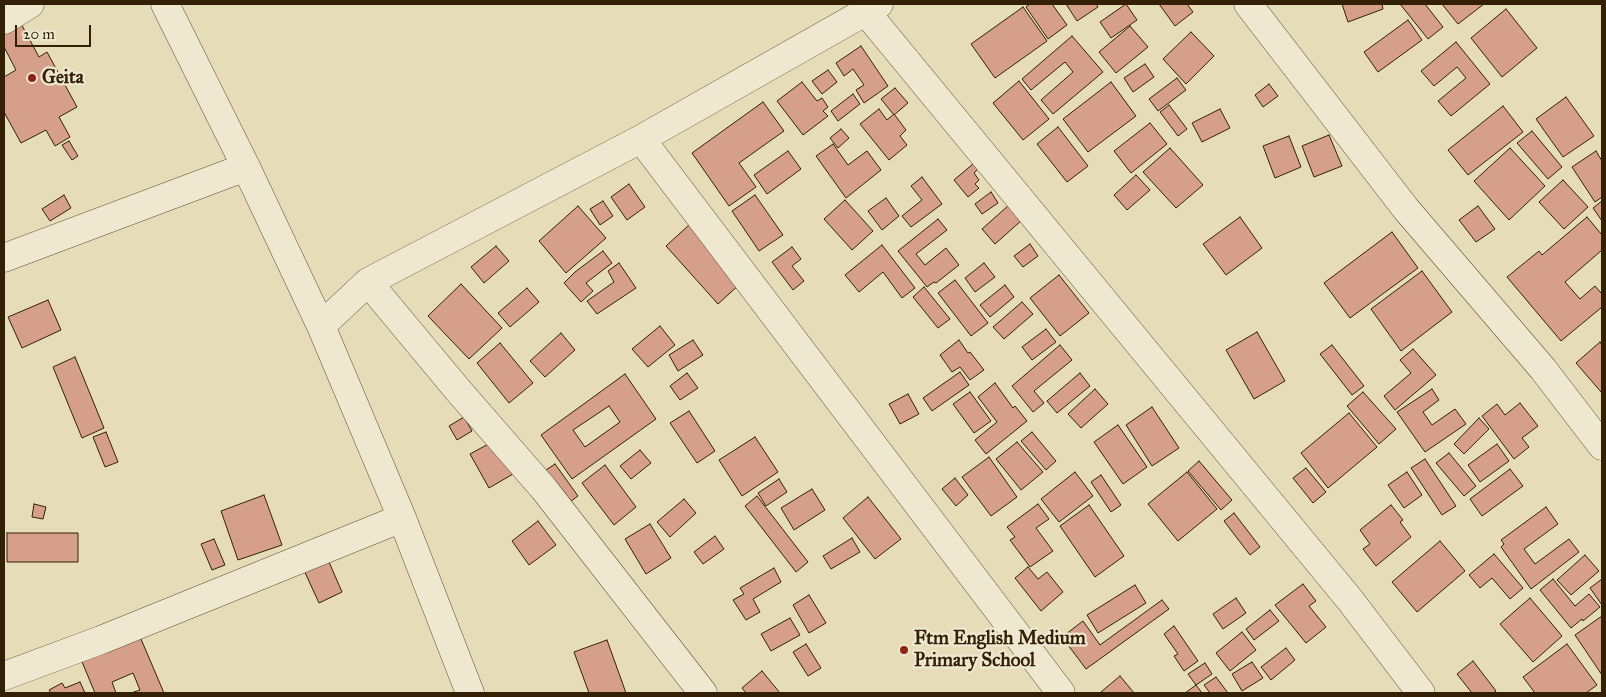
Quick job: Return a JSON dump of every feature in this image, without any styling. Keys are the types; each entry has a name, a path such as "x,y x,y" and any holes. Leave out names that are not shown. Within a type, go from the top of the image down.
{"street":[{"path":"4,20 30,4"},
{"path":"165,4 246,167 321,326 402,518 470,693"},
{"path":"1248,4 1406,209 1543,369 1602,446"},
{"path":"321,326 368,282 641,139 872,8 1350,600 1421,693"},
{"path":"641,139 1061,693"},
{"path":"4,258 246,167"},
{"path":"368,282 457,389 544,489 704,693"},
{"path":"4,676 101,640 402,518"}],"building":[{"path":"1030,4 1052,4 1067,25 1048,39 1026,7"},
{"path":"1066,4 1096,4 1098,7 1077,21"},
{"path":"1126,4 1137,20 1111,38 1100,22"},
{"path":"1159,4 1187,4 1193,12 1175,26"},
{"path":"1342,4 1382,4 1383,9 1348,22"},
{"path":"1400,4 1425,4 1443,27 1428,39"},
{"path":"1442,4 1484,4 1458,24"},
{"path":"1023,7 1047,41 995,78 971,44"},
{"path":"1506,9 1537,48 1502,77 1471,38"},
{"path":"19,20 39,57 47,52 77,107 59,117 70,137 55,146 46,130 21,143 4,112 4,77 16,70 4,47 4,29"},
{"path":"1408,20 1422,40 1378,72 1364,52"},
{"path":"1130,26 1148,47 1116,73 1099,52"},
{"path":"1191,32 1214,56 1186,84 1163,59"},
{"path":"1072,36 1103,72 1053,114 1041,100 1073,72 1065,62 1031,90 1022,79"},
{"path":"1456,42 1490,84 1451,116 1438,101 1466,78 1457,67 1434,86 1421,71"},
{"path":"861,46 888,86 864,103 856,90 864,85 853,69 844,76 836,63"},
{"path":"1145,64 1154,77 1133,92 1124,78"},
{"path":"828,70 837,82 822,94 812,81"},
{"path":"1177,78 1186,90 1158,111 1149,99"},
{"path":"1019,81 1049,119 1023,140 993,103"},
{"path":"802,82 817,101 822,98 828,107 823,111 828,116 803,135 777,101"},
{"path":"1111,82 1136,116 1088,152 1063,119"},
{"path":"1269,84 1278,96 1263,107 1255,95"},
{"path":"895,88 908,103 894,115 881,99"},
{"path":"853,94 860,104 838,121 831,111"},
{"path":"1566,97 1594,136 1563,157 1536,119"},
{"path":"763,102 784,131 739,163 756,187 729,206 692,153"},
{"path":"1169,105 1187,129 1178,136 1160,112"},
{"path":"1503,106 1523,132 1468,175 1448,150"},
{"path":"879,109 887,120 894,114 906,130 900,136 907,145 889,160 860,124"},
{"path":"1220,109 1230,128 1202,142 1192,123"},
{"path":"1150,123 1167,144 1131,173 1114,151"},
{"path":"1058,127 1088,166 1067,182 1037,144"},
{"path":"841,129 849,138 838,148 830,138"},
{"path":"1532,131 1562,167 1548,179 1517,143"},
{"path":"1329,135 1342,166 1314,177 1302,146"},
{"path":"1289,136 1301,167 1275,178 1263,146"},
{"path":"69,141 78,156 72,160 62,145"},
{"path":"833,144 848,165 867,151 881,170 846,198 816,156"},
{"path":"1170,148 1203,185 1176,208 1143,172"},
{"path":"1510,148 1545,186 1509,220 1474,181"},
{"path":"788,151 801,169 767,194 754,175"},
{"path":"1596,151 1602,161 1602,197 1595,202 1572,167"},
{"path":"973,164 978,169 974,173 979,180 975,184 979,188 968,197 954,180"},
{"path":"1136,175 1150,190 1127,210 1114,195"},
{"path":"922,177 942,204 911,227 902,216 922,200 911,186"},
{"path":"1563,180 1588,207 1564,229 1539,202"},
{"path":"629,184 645,207 627,220 611,197"},
{"path":"991,192 998,203 982,214 975,204"},
{"path":"64,195 71,208 50,221 42,209"},
{"path":"755,195 783,235 759,251 732,211"},
{"path":"886,198 899,216 882,230 868,211"},
{"path":"845,200 873,231 852,250 824,219"},
{"path":"603,201 613,216 600,225 590,209"},
{"path":"1602,201 1602,221 1593,208"},
{"path":"1009,205 1022,220 995,244 982,229"},
{"path":"578,206 606,238 566,273 539,241"},
{"path":"1478,206 1495,229 1476,242 1459,220"},
{"path":"1240,217 1262,248 1226,275 1203,244"},
{"path":"1587,217 1602,235 1602,250 1565,282 1580,299 1595,286 1602,294 1602,307 1561,341 1507,277 1539,251 1542,255"},
{"path":"938,219 947,230 916,254 925,265 946,248 959,265 936,283 934,282 927,287 898,251"},
{"path":"689,225 741,283 718,304 666,246"},
{"path":"1392,232 1418,268 1350,318 1324,283"},
{"path":"1030,244 1038,256 1023,267 1014,256"},
{"path":"882,245 915,288 902,298 883,272 859,292 845,275"},
{"path":"496,246 509,261 484,283 471,267"},
{"path":"792,247 801,259 792,266 804,281 793,290 772,262"},
{"path":"603,251 612,263 586,283 593,291 581,302 564,283 575,272"},
{"path":"619,263 636,288 597,314 587,301 614,282 608,271"},
{"path":"984,263 995,277 975,292 965,278"},
{"path":"1422,271 1452,312 1401,351 1371,309"},
{"path":"1059,275 1089,313 1060,336 1030,298"},
{"path":"955,280 988,323 971,336 938,293"},
{"path":"461,284 502,328 469,359 428,316"},
{"path":"1005,285 1014,297 990,317 980,305"},
{"path":"924,287 950,319 938,328 913,297"},
{"path":"527,288 539,302 510,327 498,313"},
{"path":"48,300 61,330 22,348 8,317"},
{"path":"1022,302 1033,314 1004,339 993,327"},
{"path":"660,326 675,345 648,367 632,349"},
{"path":"1046,329 1056,342 1032,360 1022,347"},
{"path":"1257,332 1285,381 1254,399 1226,350"},
{"path":"561,333 575,350 545,377 530,361"},
{"path":"693,340 703,355 678,371 669,355"},
{"path":"959,340 984,370 970,380 960,367 952,372 940,355"},
{"path":"1600,342 1602,345 1602,393 1576,363"},
{"path":"500,343 533,383 509,403 477,363"},
{"path":"1060,345 1072,360 1034,391 1044,403 1033,412 1012,386"},
{"path":"1332,345 1364,386 1352,395 1320,354"},
{"path":"1413,349 1436,375 1395,410 1384,396 1411,373 1400,360"},
{"path":"75,357 104,428 82,438 53,367"},
{"path":"960,372 969,385 932,411 923,398"},
{"path":"687,373 698,388 680,400 670,386"},
{"path":"1080,373 1090,386 1057,413 1047,401"},
{"path":"625,374 656,419 572,479 541,435","holes":["609,406 620,422 585,447 573,430"]},
{"path":"995,383 1013,408 1015,406 1027,421 986,454 975,440 997,422 978,397"},
{"path":"1095,389 1108,404 1081,428 1068,414"},
{"path":"1432,389 1439,400 1423,412 1432,425 1455,409 1466,424 1425,452 1397,412"},
{"path":"970,392 991,421 974,433 953,404"},
{"path":"1363,392 1396,429 1379,444 1347,406"},
{"path":"908,394 919,414 900,424 889,404"},
{"path":"1520,403 1538,426 1522,438 1529,447 1514,459 1482,416 1497,404 1505,415"},
{"path":"1152,407 1179,448 1152,466 1126,425"},
{"path":"689,411 715,451 697,463 670,423"},
{"path":"1349,413 1377,447 1328,488 1301,453"},
{"path":"464,417 472,431 457,440 449,426"},
{"path":"1479,418 1489,429 1464,454 1454,444"},
{"path":"1118,425 1147,467 1123,484 1094,442"},
{"path":"106,432 118,462 105,467 93,437"},
{"path":"1032,432 1056,461 1046,470 1021,441"},
{"path":"755,437 778,472 742,496 719,460"},
{"path":"494,441 513,474 489,488 470,454"},
{"path":"1017,442 1043,472 1021,490 996,459"},
{"path":"1497,444 1509,461 1480,482 1468,465"},
{"path":"640,450 651,463 631,479 620,466"},
{"path":"1449,453 1476,486 1464,496 1436,463"},
{"path":"989,457 1017,497 991,516 962,477"},
{"path":"1425,459 1456,506 1442,515 1411,468"},
{"path":"1199,461 1232,500 1221,510 1188,471"},
{"path":"555,464 578,496 567,504 543,472"},
{"path":"605,465 636,507 614,525 582,483"},
{"path":"1306,468 1326,492 1313,503 1293,478"},
{"path":"1510,469 1523,486 1482,516 1470,499"},
{"path":"1075,472 1093,496 1059,522 1041,499"},
{"path":"1187,472 1217,509 1178,541 1148,504"},
{"path":"1407,472 1422,495 1404,508 1388,485"},
{"path":"1101,475 1121,505 1111,512 1091,482"},
{"path":"955,478 968,495 956,506 942,489"},
{"path":"779,479 787,492 766,506 758,493"},
{"path":"812,489 825,510 794,530 781,508"},
{"path":"264,495 282,545 238,560 221,511"},
{"path":"757,496 808,562 796,572 745,506"},
{"path":"868,497 901,539 875,559 843,518"},
{"path":"684,499 696,513 670,537 657,522"},
{"path":"34,504 46,507 43,519 32,517"},
{"path":"1038,504 1049,519 1036,528 1053,551 1030,567 1010,540 1015,537 1007,527"},
{"path":"1089,505 1124,556 1095,577 1060,526"},
{"path":"1391,505 1403,520 1400,522 1411,537 1376,566 1363,549 1370,544 1360,530"},
{"path":"1546,507 1558,524 1524,549 1535,564 1569,539 1579,552 1531,589 1501,547 1504,544 1501,540"},
{"path":"1234,513 1260,547 1250,555 1224,521"},
{"path":"538,521 556,545 529,565 512,541"},
{"path":"650,524 671,558 646,574 625,539"},
{"path":"7,533 78,533 78,562 7,562"},
{"path":"715,536 724,549 703,564 694,552"},
{"path":"852,538 860,552 831,569 823,556"},
{"path":"214,539 225,565 212,570 201,544"},
{"path":"1440,541 1465,571 1417,612 1392,582"},
{"path":"1494,554 1523,588 1510,599 1492,578 1480,588 1469,575"},
{"path":"326,555 342,592 319,603 302,566"},
{"path":"1585,555 1599,571 1571,595 1557,580"},
{"path":"1028,567 1038,579 1047,572 1063,592 1041,611 1015,578"},
{"path":"774,568 781,582 753,599 760,612 746,620 733,600 744,594 740,588"},
{"path":"1553,579 1575,606 1589,594 1600,607 1571,628 1540,590"},
{"path":"1602,579 1602,605 1590,588"},
{"path":"1303,584 1316,601 1309,606 1326,627 1306,643 1275,605"},
{"path":"1135,585 1146,603 1098,633 1087,615"},
{"path":"809,595 826,623 809,633 793,605"},
{"path":"1236,598 1246,613 1223,629 1213,614"},
{"path":"1530,598 1562,636 1533,662 1500,624"},
{"path":"1162,600 1169,609 1086,669 1062,637 1083,621 1100,645"},
{"path":"1270,610 1279,621 1254,640 1246,629"},
{"path":"1602,616 1602,675 1575,635"},
{"path":"790,618 800,635 771,651 761,634"},
{"path":"1174,626 1198,661 1184,671 1174,656 1178,654 1164,634"},
{"path":"138,632 164,693 131,693 140,690 133,673 112,682 116,693 95,693 80,657"},
{"path":"1242,632 1256,650 1230,671 1216,653"},
{"path":"607,640 626,693 589,693 574,652"},
{"path":"806,644 821,668 808,676 793,652"},
{"path":"1567,644 1597,685 1586,693 1535,693 1523,677"},
{"path":"1286,648 1295,660 1271,680 1261,667"},
{"path":"1473,661 1496,691 1493,693 1472,693 1457,674"},
{"path":"1252,662 1263,678 1242,691 1232,674"},
{"path":"1205,663 1212,674 1196,685 1188,674"},
{"path":"762,671 780,693 746,693 742,688"},
{"path":"1120,676 1134,693 1101,692"},
{"path":"1216,677 1228,693 1210,693 1204,685"},
{"path":"80,682 85,693 51,693 49,690 62,683 65,688"},
{"path":"1196,685 1202,693 1185,693"}],"place":[{"name":"Geita","path":"32,78"},
{"name":"Ftm English Medium Primary School","path":"904,650"}]}
